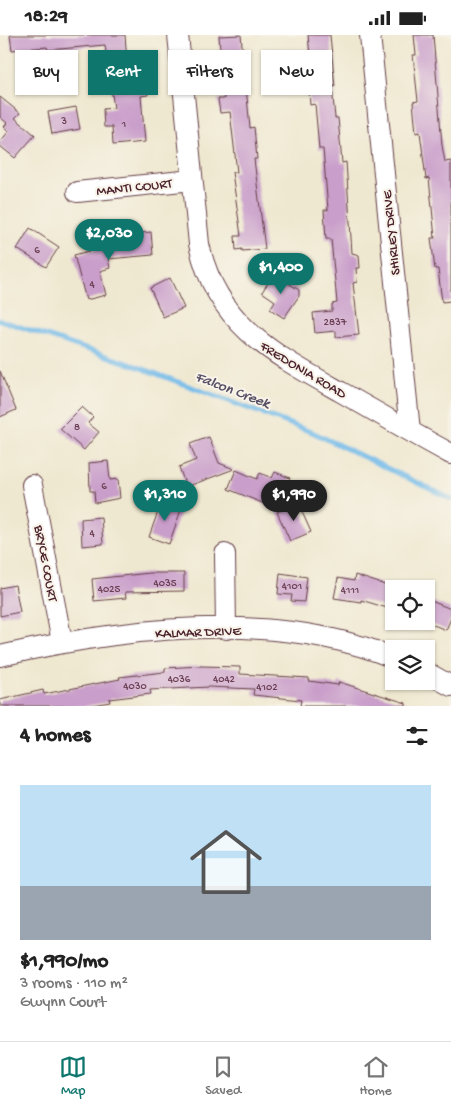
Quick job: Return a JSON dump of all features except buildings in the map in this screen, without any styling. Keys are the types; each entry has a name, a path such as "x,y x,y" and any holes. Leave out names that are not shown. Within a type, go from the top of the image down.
{"street":[{"name":"FREDONIA ROAD","path":"178,35 197,229 203,258 222,301 251,336 282,359 451,454"},
{"name":"SHIRLEY DRIVE","path":"370,35 410,431"},
{"name":"MANTI COURT","path":"77,192 192,180"},
{"name":"BRYCE COURT","path":"32,485 62,642"},
{"path":"225,554 226,629"},
{"name":"KALMAR DRIVE","path":"0,656 62,642 183,630 226,629 263,630 316,636 342,641 385,655"},
{"path":"435,676 451,686"}],"waterway":[{"name":"Falcon Creek","path":"0,320 133,365 314,433 451,499"}]}
